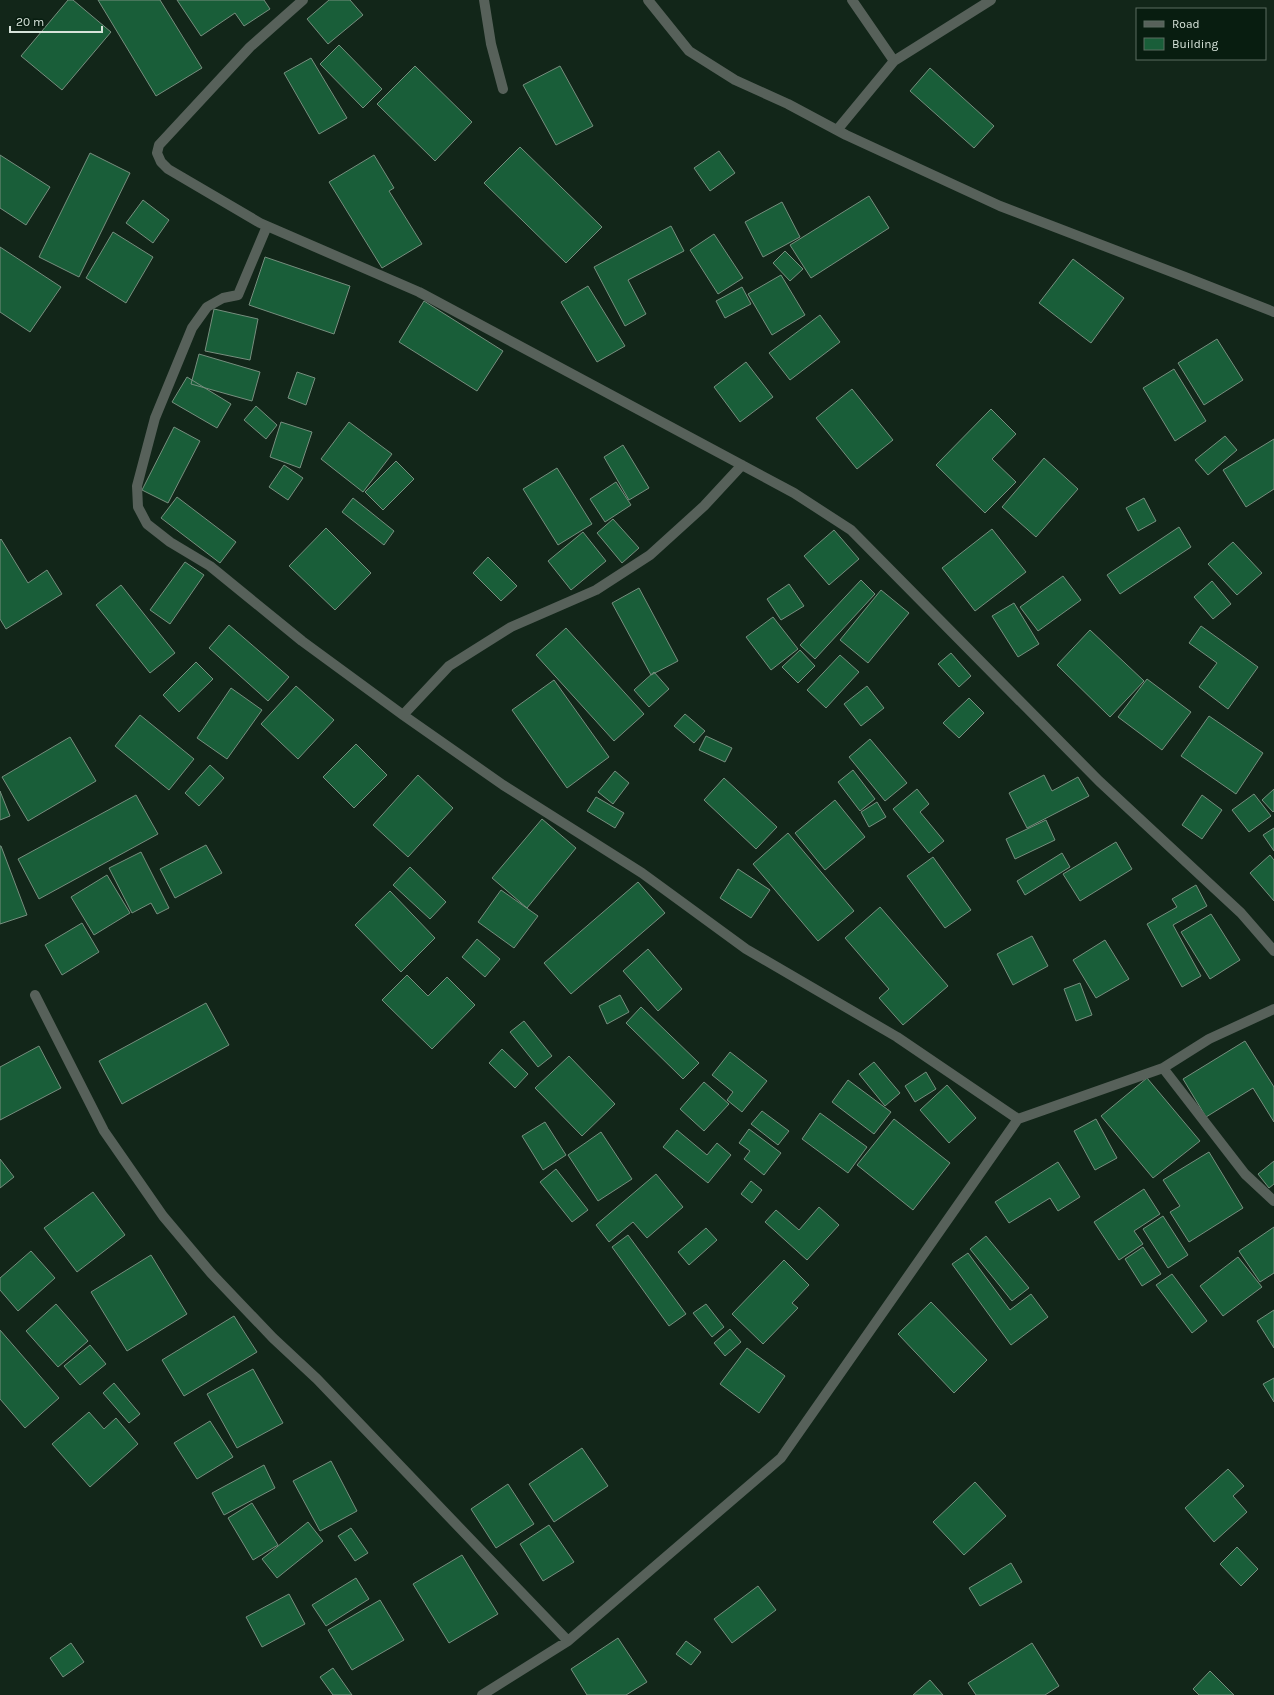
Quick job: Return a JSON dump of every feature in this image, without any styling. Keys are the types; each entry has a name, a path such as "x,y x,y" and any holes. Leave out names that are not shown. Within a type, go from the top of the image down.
{"street":[{"path":"303,0 250,47 159,145 157,153 160,162 208,194 267,226 418,292 794,493 851,530 1099,781 1241,913 1274,951"},
{"path":"484,0 491,44 503,89"},
{"path":"648,0 689,51 734,80 788,104 837,130 1000,206 1185,276 1274,312"},
{"path":"852,0 894,62"},
{"path":"837,130 894,62 991,0"},
{"path":"267,226 238,294 223,298 207,307 192,328 155,418 137,486 138,507 147,524 170,542 210,566 302,641 403,715 504,785 642,873 746,949 897,1037 1018,1119"},
{"path":"403,715 449,666 461,658 511,627 596,590 650,555 704,506 742,465"},
{"path":"35,995 104,1131 163,1216 211,1273 273,1338 317,1379 568,1641"},
{"path":"482,1695 568,1641 781,1458 1018,1119 1163,1068 1209,1038 1274,1009"},
{"path":"1163,1068 1245,1174 1274,1200"}],"building":[{"path":"68,0 73,0 111,32 62,90 21,56"},
{"path":"98,0 160,0 202,68 156,96"},
{"path":"177,0 264,0 270,9 244,26 235,13 201,36"},
{"path":"329,0 350,0 363,15 328,44 307,19"},
{"path":"339,45 382,89 363,108 320,64"},
{"path":"311,58 347,118 319,134 284,73"},
{"path":"415,66 472,122 435,161 377,104"},
{"path":"560,66 593,126 556,145 523,85"},
{"path":"930,68 994,126 974,148 910,91"},
{"path":"520,147 602,227 566,263 484,183"},
{"path":"719,151 735,173 710,191 694,168"},
{"path":"90,153 130,173 79,277 39,257"},
{"path":"0,155 50,187 26,225 0,208"},
{"path":"374,155 394,188 389,191 422,244 382,268 329,182"},
{"path":"869,196 889,228 811,278 790,245"},
{"path":"143,200 169,220 153,243 126,223"},
{"path":"782,202 800,237 763,257 745,222"},
{"path":"671,226 684,251 628,280 646,314 625,326 594,267"},
{"path":"113,232 153,257 126,303 86,278"},
{"path":"714,234 743,278 718,294 690,250"},
{"path":"0,247 61,287 30,332 0,312"},
{"path":"785,251 803,269 790,281 773,263"},
{"path":"265,257 350,286 334,334 249,305"},
{"path":"1073,259 1124,298 1091,343 1039,303"},
{"path":"781,275 805,315 772,335 748,294"},
{"path":"588,286 625,346 597,362 561,302"},
{"path":"742,287 751,304 725,318 716,301"},
{"path":"424,301 503,351 477,391 399,342"},
{"path":"214,309 258,319 250,360 205,351"},
{"path":"820,315 840,342 790,380 769,353"},
{"path":"1217,339 1243,380 1204,405 1178,363"},
{"path":"199,354 260,372 252,401 191,384"},
{"path":"746,362 773,397 740,422 714,387"},
{"path":"1174,369 1206,421 1175,441 1143,388"},
{"path":"297,372 315,378 306,405 288,398"},
{"path":"187,377 231,404 217,428 172,402"},
{"path":"852,389 893,440 857,469 816,418"},
{"path":"256,406 277,425 266,439 244,420"},
{"path":"991,409 1016,434 992,459 1016,482 985,513 936,465"},
{"path":"281,422 312,432 300,468 270,457"},
{"path":"349,422 392,454 363,492 321,459"},
{"path":"174,427 200,441 168,503 142,490"},
{"path":"1225,436 1237,450 1208,475 1195,460"},
{"path":"1274,439 1274,489 1246,507 1223,470"},
{"path":"623,445 649,488 629,500 604,457"},
{"path":"1044,458 1078,489 1036,537 1002,507"},
{"path":"396,461 414,479 383,510 365,492"},
{"path":"284,465 303,478 288,500 269,487"},
{"path":"557,468 592,524 558,545 523,489"},
{"path":"616,482 631,505 605,522 590,499"},
{"path":"177,497 236,542 220,563 161,518"},
{"path":"353,498 394,531 384,545 342,512"},
{"path":"1144,498 1156,521 1138,531 1126,508"},
{"path":"613,519 639,548 622,563 597,533"},
{"path":"1179,527 1191,547 1120,594 1107,575"},
{"path":"326,528 371,573 335,610 289,566"},
{"path":"992,529 1026,572 975,611 942,568"},
{"path":"834,530 859,559 829,585 804,556"},
{"path":"583,532 606,561 571,590 548,561"},
{"path":"1,539 28,583 47,570 62,594 6,629 0,619"},
{"path":"1233,542 1262,573 1237,595 1208,564"},
{"path":"488,557 517,586 501,601 473,573"},
{"path":"185,562 204,575 170,624 150,610"},
{"path":"1063,576 1081,600 1038,631 1020,607"},
{"path":"861,580 875,594 815,659 800,645"},
{"path":"1212,581 1231,604 1213,619 1194,597"},
{"path":"789,584 804,606 781,620 767,599"},
{"path":"121,585 175,653 150,673 96,605"},
{"path":"639,588 678,661 651,675 612,603"},
{"path":"881,590 909,613 868,663 840,640"},
{"path":"1014,603 1039,644 1018,657 992,616"},
{"path":"773,617 798,649 771,670 746,637"},
{"path":"229,625 289,677 268,701 209,648"},
{"path":"1201,626 1258,667 1228,709 1199,687 1217,663 1189,643"},
{"path":"566,628 644,714 614,741 536,655"},
{"path":"1090,630 1144,681 1110,717 1057,665"},
{"path":"800,650 815,666 798,683 782,667"},
{"path":"951,653 971,676 959,687 938,664"},
{"path":"840,655 859,672 826,708 807,690"},
{"path":"196,662 213,679 179,712 163,695"},
{"path":"654,672 669,689 649,707 634,690"},
{"path":"1147,679 1191,712 1162,750 1118,717"},
{"path":"554,680 609,757 567,788 512,710"},
{"path":"296,686 334,720 298,759 261,724"},
{"path":"867,686 884,708 861,726 844,704"},
{"path":"231,688 262,710 227,759 197,738"},
{"path":"969,698 984,713 959,738 943,723"},
{"path":"685,714 705,731 694,743 674,726"},
{"path":"140,715 194,759 169,790 115,746"},
{"path":"1209,716 1263,753 1236,794 1181,756"},
{"path":"706,736 732,748 725,762 699,750"},
{"path":"70,737 96,781 28,821 2,777"},
{"path":"870,739 907,783 885,801 849,757"},
{"path":"356,744 387,775 354,808 323,777"},
{"path":"210,765 224,778 199,806 185,793"},
{"path":"853,770 875,799 860,811 838,782"},
{"path":"615,771 629,783 613,804 598,792"},
{"path":"418,775 453,808 408,857 373,825"},
{"path":"1044,775 1052,791 1078,777 1089,796 1027,828 1009,793"},
{"path":"724,778 777,827 756,849 704,800"},
{"path":"917,789 929,804 920,812 944,841 929,853 893,809"},
{"path":"1274,789 1274,811 1273,812 1262,800"},
{"path":"0,791 10,816 0,820"},
{"path":"1254,794 1271,816 1249,832 1232,810"},
{"path":"136,795 158,834 39,899 18,859"},
{"path":"1202,795 1222,810 1202,839 1182,825"},
{"path":"596,797 624,813 615,828 587,811"},
{"path":"835,800 865,837 825,870 795,833"},
{"path":"877,802 886,817 869,827 861,812"},
{"path":"542,819 576,848 527,908 492,878"},
{"path":"1046,820 1055,840 1015,859 1006,839"},
{"path":"1274,828 1274,851 1263,835"},
{"path":"788,833 854,911 818,941 753,864"},
{"path":"1116,842 1132,869 1080,901 1063,874"},
{"path":"206,845 222,873 175,898 160,869"},
{"path":"0,846 27,915 0,924"},
{"path":"141,852 169,908 157,914 151,903 132,913 109,868"},
{"path":"1062,853 1070,867 1025,895 1017,881"},
{"path":"1270,855 1274,860 1274,901 1250,873"},
{"path":"933,857 971,910 945,928 907,876"},
{"path":"410,867 446,902 430,919 393,885"},
{"path":"738,869 770,890 751,918 720,898"},
{"path":"107,875 130,913 94,935 71,897"},
{"path":"638,882 665,913 571,994 544,963"},
{"path":"1196,885 1207,906 1173,925 1201,976 1182,987 1147,924 1177,907 1172,899"},
{"path":"501,890 538,916 514,948 478,922"},
{"path":"390,891 435,938 401,972 355,925"},
{"path":"880,907 948,986 903,1025 879,998 889,989 845,938"},
{"path":"1211,914 1240,960 1210,979 1181,932"},
{"path":"82,923 99,952 62,975 45,945"},
{"path":"1032,936 1048,966 1013,985 997,954"},
{"path":"477,939 500,959 485,977 462,957"},
{"path":"1105,940 1129,979 1096,998 1073,960"},
{"path":"648,949 682,989 658,1011 623,971"},
{"path":"407,975 428,996 447,977 475,1005 432,1049 382,1000"},
{"path":"1080,983 1092,1015 1076,1021 1064,989"},
{"path":"620,995 629,1012 607,1024 599,1006"},
{"path":"206,1003 229,1045 122,1104 99,1061"},
{"path":"641,1007 699,1063 683,1079 626,1023"},
{"path":"524,1021 552,1056 538,1067 510,1032"},
{"path":"1245,1041 1274,1087 1274,1122 1253,1088 1206,1117 1183,1079"},
{"path":"39,1046 61,1088 0,1120 0,1067"},
{"path":"502,1049 528,1074 515,1088 489,1063"},
{"path":"730,1052 767,1081 742,1112 727,1100 733,1092 712,1075"},
{"path":"569,1056 615,1104 582,1136 535,1088"},
{"path":"874,1062 900,1093 885,1106 859,1074"},
{"path":"926,1072 936,1089 915,1102 905,1086"},
{"path":"1147,1078 1200,1141 1153,1178 1101,1116"},
{"path":"848,1080 891,1112 874,1134 832,1102"},
{"path":"704,1082 729,1104 704,1131 680,1109"},
{"path":"947,1085 976,1118 949,1143 920,1110"},
{"path":"762,1111 789,1131 778,1145 751,1124"},
{"path":"820,1113 867,1147 848,1173 802,1139"},
{"path":"894,1119 950,1163 913,1210 857,1165"},
{"path":"1096,1119 1117,1158 1095,1170 1074,1131"},
{"path":"545,1122 566,1155 543,1170 522,1136"},
{"path":"749,1129 781,1153 764,1175 744,1159 750,1151 739,1143"},
{"path":"677,1130 707,1155 717,1143 731,1155 708,1183 663,1147"},
{"path":"601,1132 632,1179 598,1201 568,1155"},
{"path":"1209,1152 1243,1208 1189,1242 1170,1212 1180,1206 1163,1180"},
{"path":"0,1159 14,1177 0,1188"},
{"path":"1274,1161 1274,1184 1269,1188 1258,1174"},
{"path":"1058,1162 1080,1197 1058,1211 1050,1198 1009,1223 995,1202"},
{"path":"556,1169 588,1210 572,1222 540,1182"},
{"path":"656,1174 683,1207 647,1238 633,1222 609,1242 596,1225"},
{"path":"751,1181 762,1190 752,1203 741,1194"},
{"path":"1144,1189 1160,1214 1134,1231 1143,1244 1119,1260 1094,1222"},
{"path":"93,1192 125,1235 77,1272 44,1228"},
{"path":"819,1207 839,1225 807,1260 765,1222 776,1210 799,1230"},
{"path":"1163,1216 1188,1255 1168,1268 1143,1229"},
{"path":"1274,1227 1274,1273 1260,1282 1239,1251"},
{"path":"706,1228 717,1240 689,1265 678,1252"},
{"path":"628,1235 686,1314 669,1326 612,1247"},
{"path":"986,1236 1029,1288 1012,1301 970,1249"},
{"path":"1143,1247 1161,1274 1142,1286 1125,1259"},
{"path":"31,1251 55,1278 18,1311 0,1290 0,1278"},
{"path":"968,1253 1010,1310 1031,1294 1048,1317 1011,1345 952,1264"},
{"path":"151,1255 187,1314 127,1351 91,1292"},
{"path":"1238,1257 1262,1287 1223,1316 1200,1286"},
{"path":"784,1260 809,1285 792,1303 798,1308 763,1344 732,1314"},
{"path":"1172,1274 1207,1321 1192,1333 1156,1285"},
{"path":"931,1302 987,1360 954,1393 898,1334"},
{"path":"56,1304 88,1341 58,1367 26,1331"},
{"path":"706,1304 724,1327 712,1337 693,1313"},
{"path":"1274,1310 1274,1348 1257,1321"},
{"path":"234,1316 257,1352 184,1396 162,1360"},
{"path":"730,1329 741,1342 725,1356 714,1343"},
{"path":"0,1330 59,1398 25,1428 0,1399"},
{"path":"90,1345 106,1364 80,1385 64,1366"},
{"path":"747,1348 785,1376 759,1413 720,1384"},
{"path":"253,1369 283,1423 237,1448 207,1394"},
{"path":"1274,1378 1274,1402 1263,1384"},
{"path":"114,1383 140,1414 129,1423 103,1393"},
{"path":"89,1412 104,1429 116,1418 138,1444 90,1487 52,1444"},
{"path":"210,1421 233,1457 197,1479 174,1443"},
{"path":"582,1448 608,1486 554,1522 529,1484"},
{"path":"331,1461 357,1511 320,1531 293,1481"},
{"path":"264,1465 275,1488 224,1515 212,1493"},
{"path":"1228,1469 1244,1486 1233,1496 1247,1512 1214,1542 1185,1508"},
{"path":"975,1482 1006,1516 964,1555 933,1522"},
{"path":"508,1484 534,1524 496,1548 471,1509"},
{"path":"252,1503 278,1545 253,1560 228,1518"},
{"path":"308,1522 323,1541 277,1578 262,1559"},
{"path":"549,1525 574,1562 543,1581 520,1544"},
{"path":"351,1528 368,1553 355,1561 338,1536"},
{"path":"1237,1547 1258,1569 1241,1586 1220,1564"},
{"path":"462,1555 498,1614 449,1643 413,1584"},
{"path":"1011,1563 1022,1582 980,1606 969,1588"},
{"path":"356,1578 369,1599 326,1626 312,1605"},
{"path":"758,1586 776,1610 732,1643 714,1619"},
{"path":"289,1594 305,1624 262,1647 246,1617"},
{"path":"380,1600 404,1640 352,1670 328,1630"},
{"path":"618,1638 647,1682 626,1695 587,1695 571,1669"},
{"path":"686,1641 701,1652 691,1665 676,1654"},
{"path":"71,1643 84,1662 63,1677 50,1658"},
{"path":"1032,1643 1059,1686 1045,1695 976,1695 968,1683"},
{"path":"333,1668 352,1695 333,1695 320,1677"},
{"path":"1210,1671 1234,1695 1199,1695 1193,1689"},
{"path":"930,1680 943,1695 913,1695"}]}
